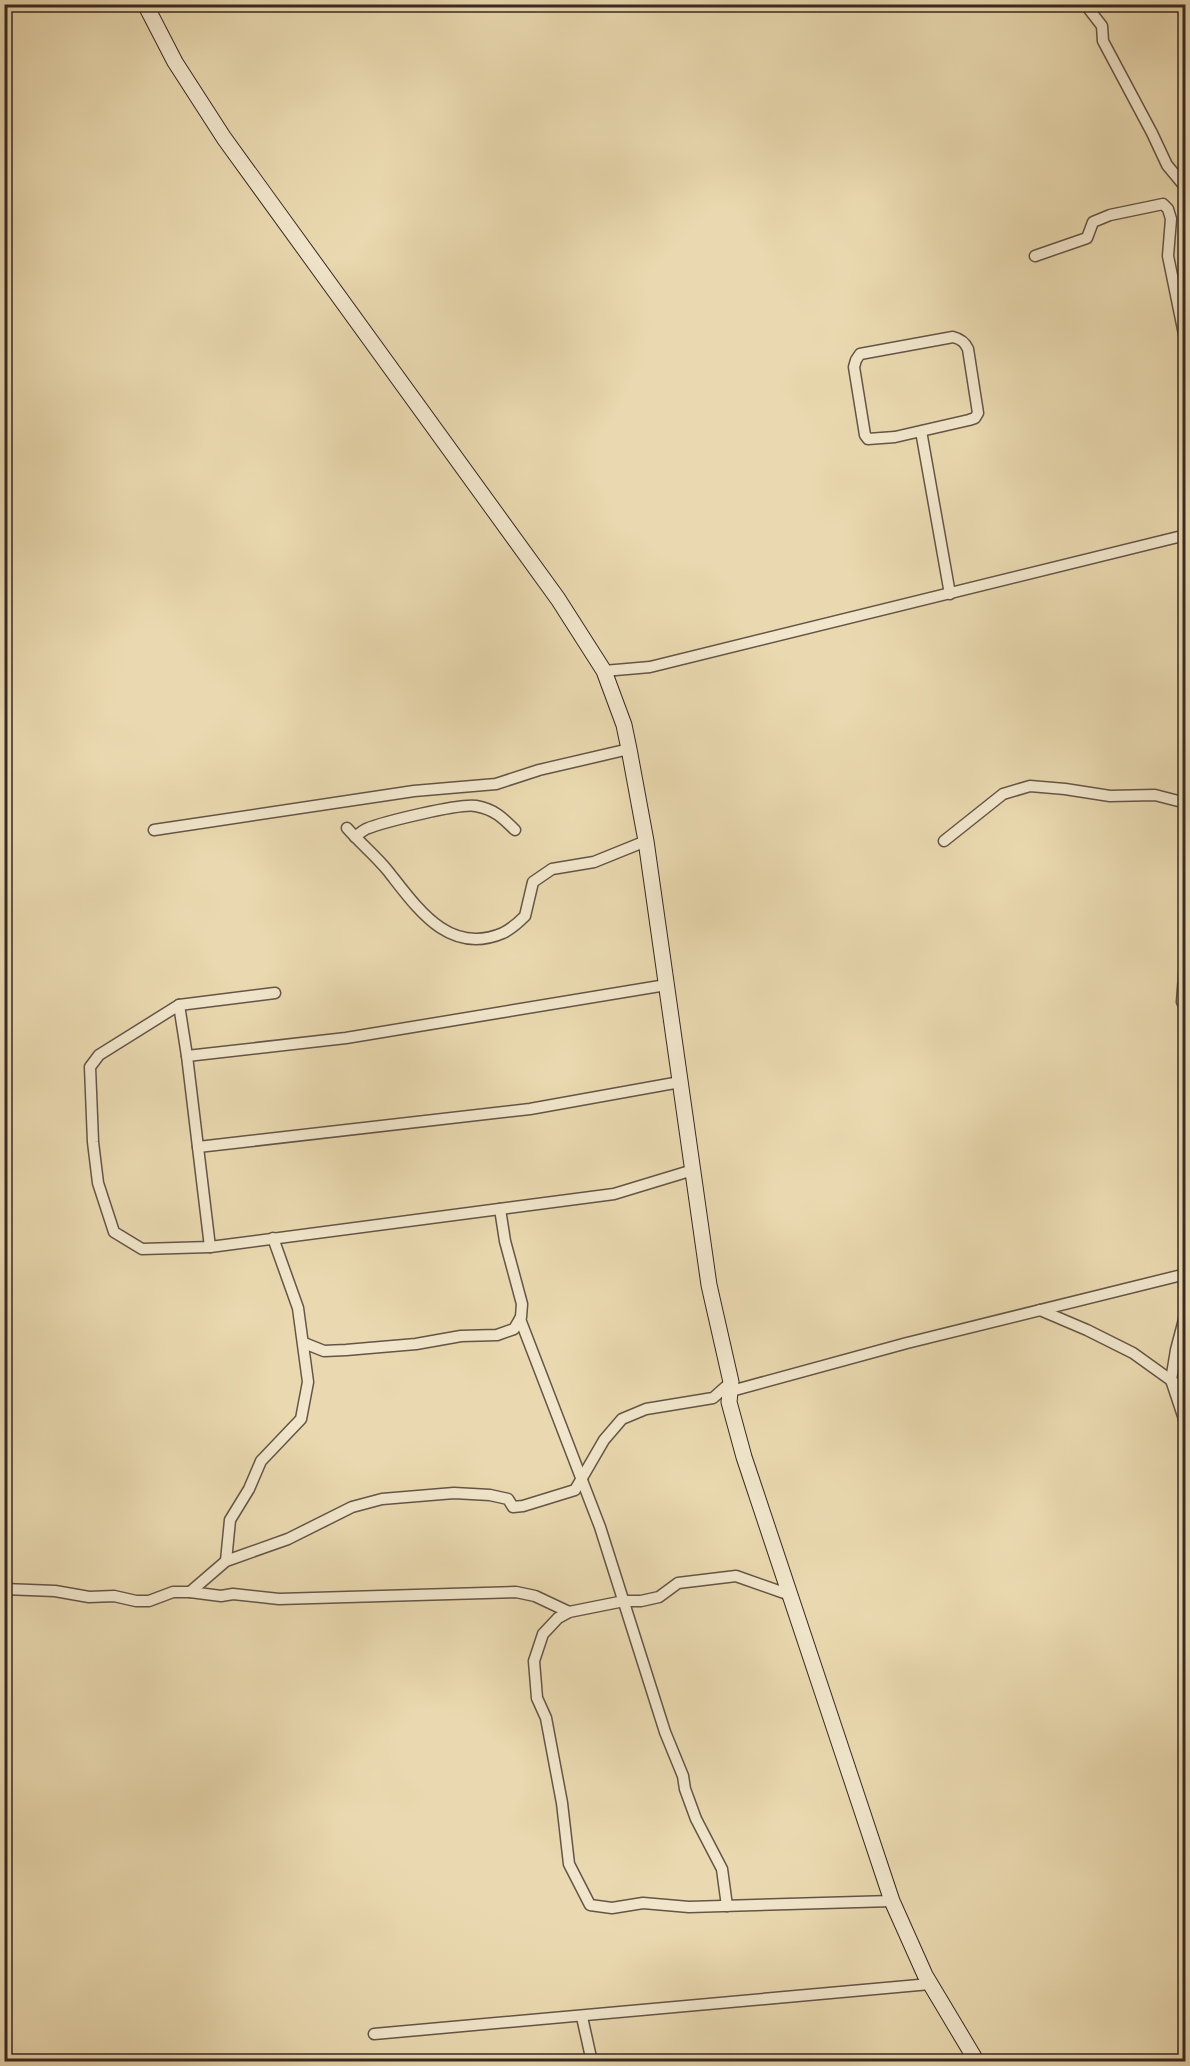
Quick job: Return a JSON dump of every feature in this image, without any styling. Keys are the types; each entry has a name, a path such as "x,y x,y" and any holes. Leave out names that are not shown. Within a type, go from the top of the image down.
{"main road":[{"path":"145,4 175,62 224,138 558,599 604,671 624,725 646,841 709,1285 731,1382 729,1402 744,1457 892,1900 930,1984 977,2061"}],"street":[{"path":"1084,4 1102,26 1103,41 1167,165 1185,188"},
{"path":"1035,256 1087,238 1093,222 1110,215 1163,204 1168,209 1171,219 1168,255 1185,344"},
{"path":"953,337 959,338 965,342 968,350 978,413 975,418 969,420 921,431 895,437 868,439 854,367 856,360 860,354 953,337"},
{"path":"921,431 950,594"},
{"path":"604,671 650,667 1185,535"},
{"path":"154,830 414,791 496,784 539,770 629,749"},
{"path":"944,841 1003,794 1030,786 1110,796 1155,795 1185,803"},
{"path":"355,837 364,830 388,822 450,808 475,806 499,813 515,830"},
{"path":"347,828 386,869 427,918 453,935 474,941 505,932 525,916 533,882 552,869 594,862 646,841"},
{"path":"1185,888 1182,1002 1185,1008"},
{"path":"187,1056 346,1038 666,985"},
{"path":"275,993 179,1005 99,1055 90,1067 93,1142 98,1183 114,1232 142,1249 210,1247 614,1194 693,1170"},
{"path":"179,1005 210,1247"},
{"path":"198,1147 530,1109 680,1082"},
{"path":"303,1343 324,1351 416,1344 461,1336 497,1335 514,1329 520,1319 522,1304 505,1241 500,1209"},
{"path":"226,1561 230,1520 249,1489 261,1461 301,1419 308,1382 298,1308 273,1238"},
{"path":"190,1592 226,1561 288,1539 352,1506 382,1499 454,1493 490,1495 508,1499 513,1507 575,1490 604,1440 622,1419 646,1409 713,1398 731,1382 735,1390 896,1346 1185,1274"},
{"path":"1040,1310 1133,1353 1185,1391"},
{"path":"1185,1312 1171,1380 1185,1425"},
{"path":"520,1319 582,1476 665,1732 683,1776 685,1789 696,1819 722,1869 727,1906"},
{"path":"790,1595 736,1576 678,1583 659,1597 641,1601 624,1601 569,1612 558,1618 543,1634 534,1661 537,1698 546,1718 562,1803 569,1864 590,1905 602,1907 623,1907 643,1903 689,1907 892,1900"},
{"path":"4,1589 55,1591 89,1597 114,1596 136,1601 148,1601 173,1592 221,1596 233,1594 279,1599 516,1592 535,1596 569,1612"},
{"path":"375,2034 930,1984"},
{"path":"582,2017 592,2061"}]}
